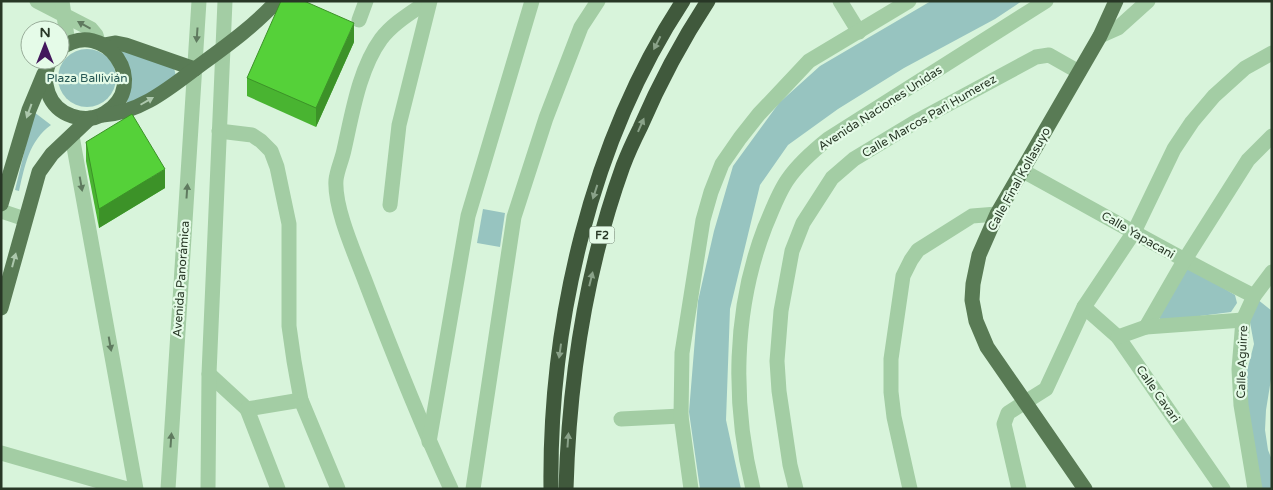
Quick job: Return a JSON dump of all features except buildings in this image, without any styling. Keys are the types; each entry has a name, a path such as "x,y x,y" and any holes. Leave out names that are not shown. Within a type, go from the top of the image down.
{"highway":[{"name":"F2","path":"551,489 550,450 554,394 569,288 584,226 605,159 636,85 664,30 683,1"},
{"name":"F2","path":"566,489 571,397 588,291 603,231 623,165 655,93 682,41 708,1"}],"main road":[{"path":"48,70 46,80 48,94 52,101 68,115 79,118 116,114 142,105 170,87 246,32 277,1"},
{"name":"Calle Final Kollasuyo","path":"1085,489 987,347 976,321 972,300 973,284 979,255 997,214 1100,36 1116,1"},
{"path":"70,44 83,40 102,44 116,43 195,69"},
{"path":"1,308 40,172 52,154 96,117 114,106 122,93 125,78 124,70 117,56 102,44"},
{"path":"1,204 29,110 46,70"}],"street":[{"path":"36,1 62,7 91,29 102,44"},
{"name":"Avenida Panorámica","path":"168,489 199,1"},
{"path":"208,489 209,374 225,1"},
{"path":"359,20 366,1"},
{"path":"390,205 399,125 429,1"},
{"path":"429,1 395,24 380,40 369,61 355,102 336,180 338,204 357,259 429,442 451,489"},
{"path":"429,442 468,216 532,1"},
{"path":"473,489 514,217 546,118 581,26 598,1"},
{"path":"840,1 859,32"},
{"path":"691,489 682,416 682,353 697,248 711,192 722,164 759,114 808,61 909,1"},
{"name":"Avenida Naciones Unidas","path":"753,489 740,411 739,355 744,297 756,252 773,208 787,180 807,157 828,139 1046,1"},
{"path":"1100,36 1118,28 1148,1"},
{"path":"62,7 63,20"},
{"path":"1019,489 1004,424 1008,413 1046,388 1084,307 1134,232 1174,149 1192,122 1214,96 1245,68 1272,53"},
{"name":"Calle Marcos Pari Humerez","path":"796,489 790,465 779,391 777,361 780,311 792,251 803,223 832,178 854,159 917,121 1036,56 1049,55 1079,72"},
{"path":"219,131 252,135 262,141 271,151 277,167 289,224 290,326 301,400 338,489"},
{"path":"72,136 136,489"},
{"path":"1146,327 1184,261 1248,160 1272,136"},
{"name":"Calle Yapacani","path":"1023,171 1184,261 1254,296"},
{"path":"1,210 25,219"},
{"path":"910,489 894,417 891,392 891,359 903,276 918,250 972,216 997,214"},
{"name":"Calle Aguirre","path":"1255,489 1241,405 1239,369 1243,320 1254,296 1272,272"},
{"name":"Calle Cavari","path":"1084,307 1118,337 1223,489"},
{"path":"1118,337 1146,327 1243,320"},
{"path":"209,374 247,409 278,489"},
{"path":"247,409 301,400"},
{"path":"621,418 682,416"},
{"path":"1,453 127,489"}],"green space":[{"path":"931,1 1022,1 995,19 904,68 838,109 788,145 760,185 730,309 726,420 741,489 700,489 689,412 698,301 714,231 733,166 779,103 820,66"},
{"path":"118,47 174,68 176,76 125,110 129,85"},
{"name":"Plaza Ballivián","path":"87,49 98,51 111,62 115,72 114,89 98,105 87,107 76,105 60,89 58,78 59,70 70,70 70,55 76,51"},
{"path":"34,112 51,125 38,138 29,154 19,191 15,190"},
{"path":"483,209 505,213 500,247 477,243"},
{"path":"1190,268 1235,295 1237,303 1231,312 1161,321 1158,315 1184,271"},
{"path":"1257,299 1272,311 1272,373 1265,430 1268,450 1272,460 1272,489 1258,489 1241,394 1254,344 1249,317"}]}
